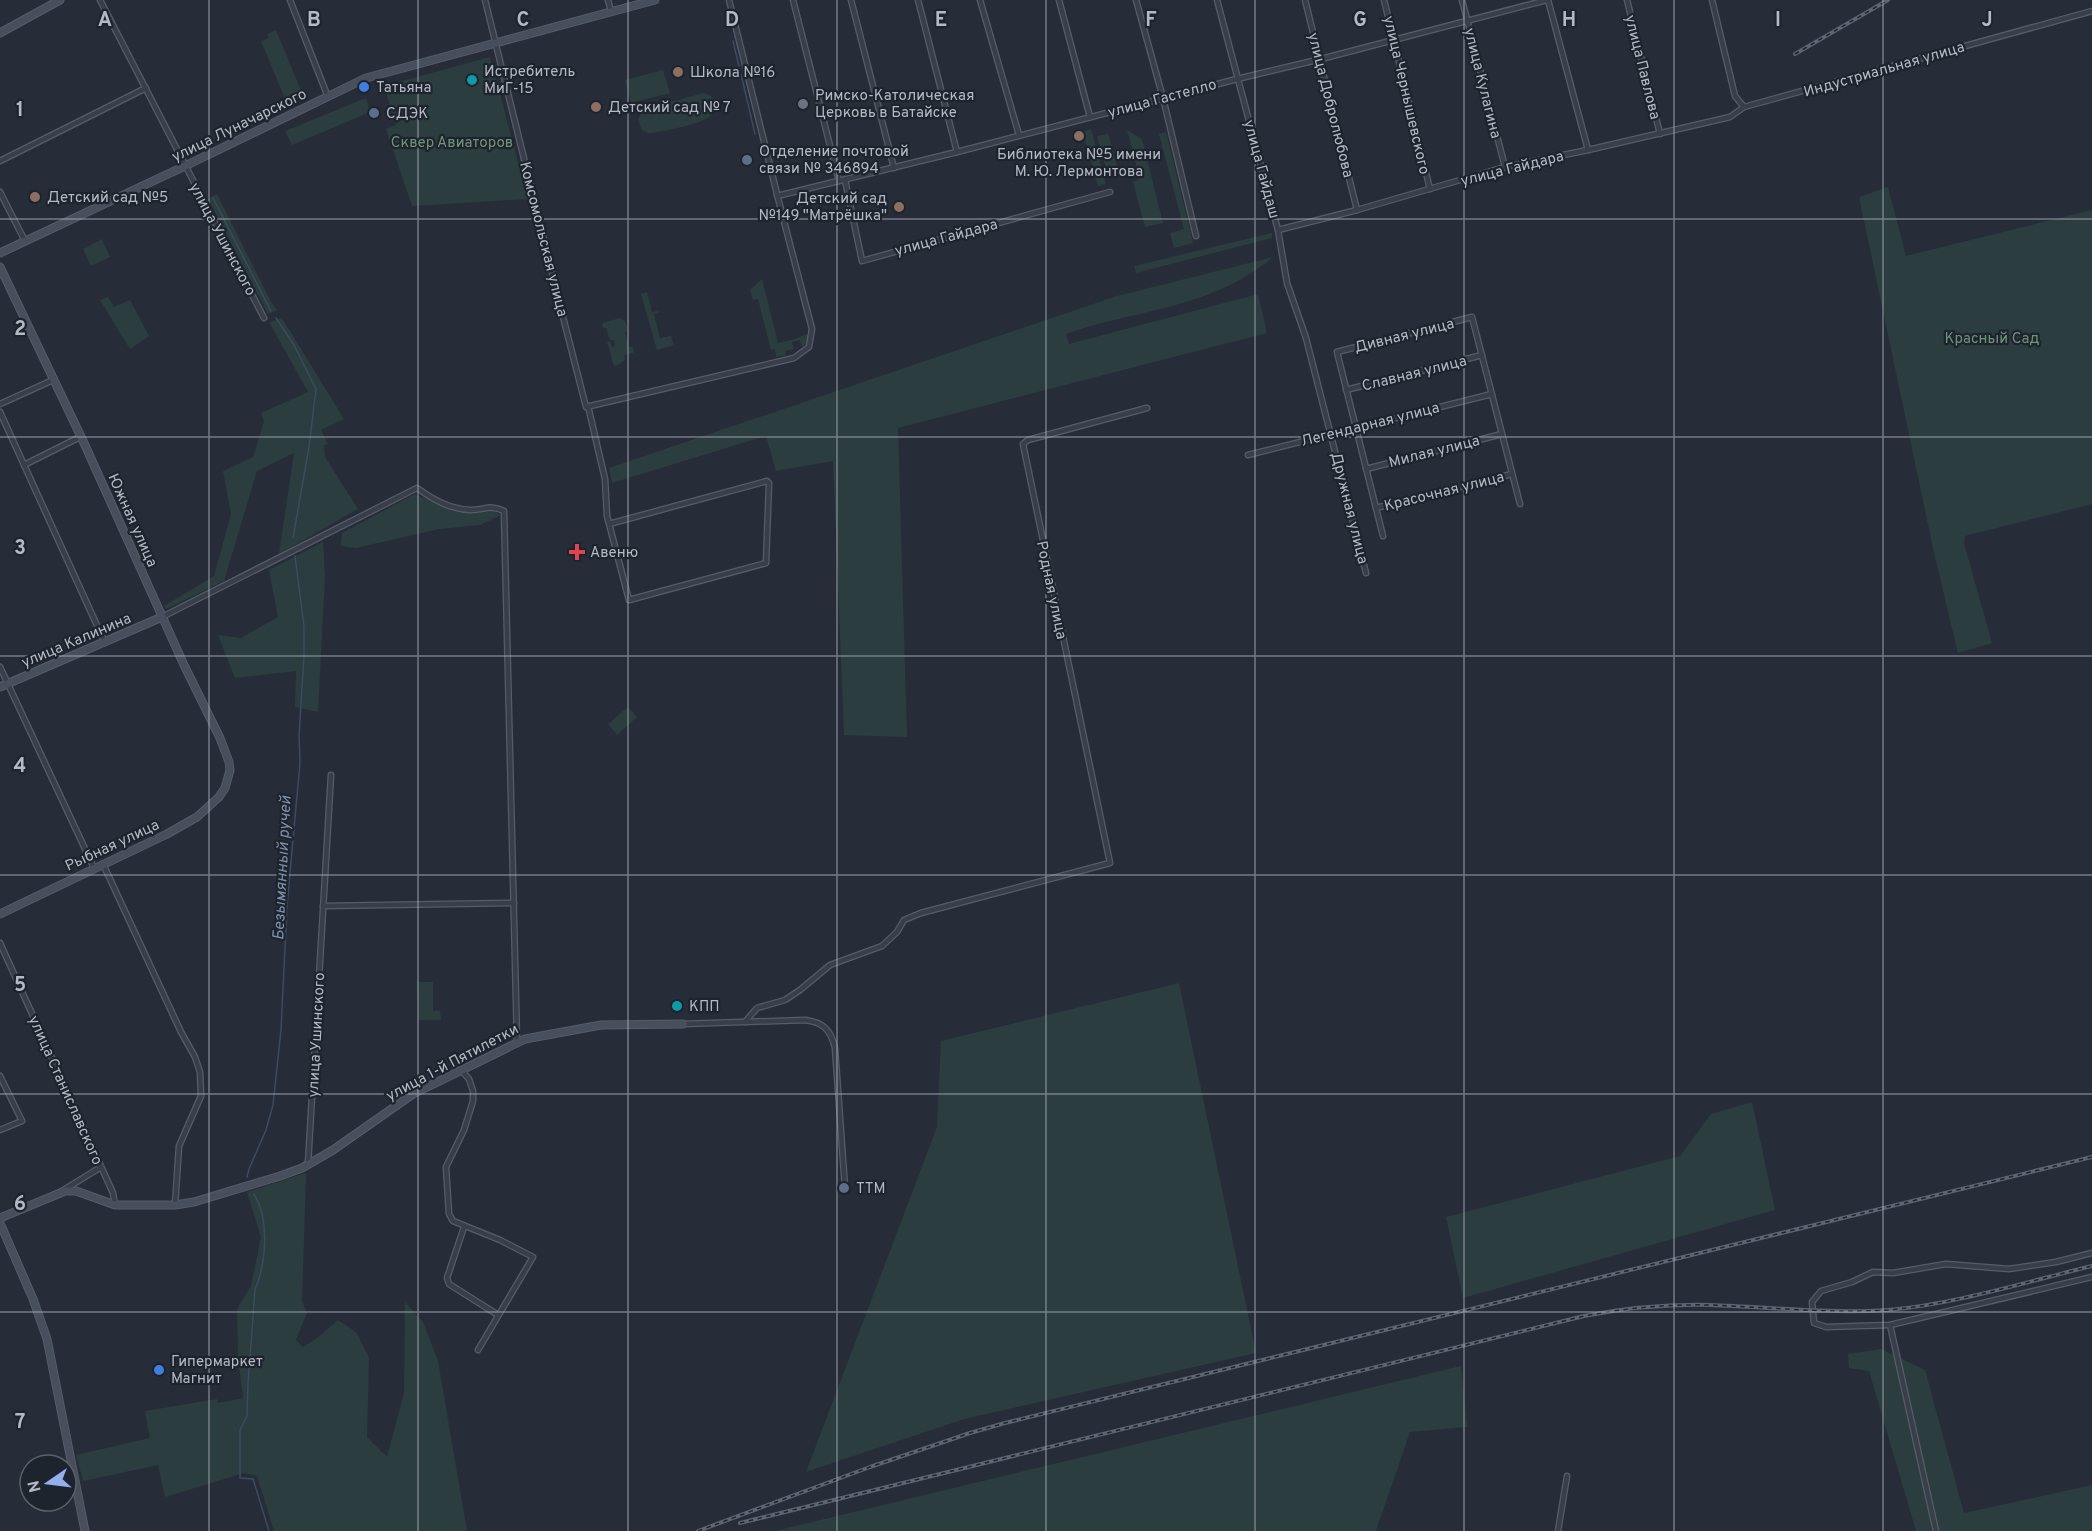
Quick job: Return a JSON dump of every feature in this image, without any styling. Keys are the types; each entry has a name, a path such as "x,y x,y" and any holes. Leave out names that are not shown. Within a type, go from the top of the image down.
{"street":[{"path":"0,33 60,0"},
{"name":"улица Ушинского","path":"100,0 264,318"},
{"path":"290,0 328,97"},
{"name":"Комсомольская улица","path":"485,0 605,479 609,524 629,600 766,563 769,483 767,481 609,524"},
{"path":"608,0 611,11"},
{"name":"улица Луначарского","path":"0,253 375,75 655,0"},
{"path":"587,406 794,358 809,346 812,329 729,0"},
{"path":"792,0 842,181"},
{"path":"851,0 894,168"},
{"path":"918,0 957,152"},
{"path":"980,0 1019,135"},
{"path":"1059,0 1090,117"},
{"path":"1136,0 1163,98 1196,236"},
{"name":"улица Гайдаш","path":"1217,0 1278,230 1287,283 1306,338"},
{"name":"улица Добролюбова","path":"1305,0 1357,210"},
{"name":"улица Чернышевского","path":"1384,0 1430,189"},
{"name":"улица Кулагина","path":"1462,0 1505,167"},
{"path":"1548,0 1588,150"},
{"name":"улица Гастелло","path":"777,196 1548,0"},
{"name":"улица Павлова","path":"1627,0 1660,134"},
{"path":"1712,0 1735,96 1744,107"},
{"name":"Индустриальная улица","path":"1744,107 2092,11"},
{"path":"0,161 146,88"},
{"name":"улица Гайдара","path":"1278,230 1357,210 1505,167 1730,117 1744,107"},
{"name":"улица Гайдара","path":"842,181 862,261 1110,192"},
{"path":"0,192 25,241"},
{"name":"Южная улица","path":"0,267 226,753 230,770 225,788"},
{"name":"Дивная улица","path":"1356,429 1337,352 1371,343 1472,318 1492,394"},
{"name":"Дружная улица","path":"1306,338 1366,573"},
{"name":"Славная улица","path":"1346,390 1482,355"},
{"path":"0,404 53,380"},
{"name":"Легендарная улица","path":"1248,455 1492,394"},
{"name":"Красочная улица","path":"1492,394 1520,504"},
{"name":"Родная улица","path":"746,1022 757,1008 785,1000 830,965 882,946 897,932 904,920 921,913 1110,863 1023,444 1028,440 1147,408"},
{"path":"0,412 105,643"},
{"name":"Красочная улица","path":"1356,429 1383,536"},
{"name":"Милая улица","path":"1366,469 1502,434"},
{"path":"24,465 80,437"},
{"name":"Красочная улица","path":"1376,508 1512,474"},
{"path":"162,616 417,488 447,507 471,510 495,506 504,510 517,1042"},
{"name":"улица Калинина","path":"0,687 105,643 162,616"},
{"path":"0,667 94,868"},
{"name":"улица Ушинского","path":"308,1164 331,775"},
{"name":"Рыбная улица","path":"0,914 169,833 197,817 219,797 225,788"},
{"path":"103,864 181,1032 195,1057 200,1072 201,1096 179,1146 175,1205"},
{"path":"323,906 514,903"},
{"name":"улица Станиславского","path":"0,943 113,1193 115,1205"},
{"name":"улица 1-й Пятилетки","path":"58,1193 76,1191 115,1205 175,1205 194,1202 292,1172 333,1150 400,1102 517,1042 543,1034 601,1024 815,1021 823,1024 832,1038 845,1188"},
{"path":"461,1070 469,1079 473,1101 464,1130 446,1167 449,1214 453,1221 500,1240 533,1257 478,1350"},
{"path":"0,1076 22,1121 0,1130"},
{"name":"улица 1-й Пятилетки","path":"0,1218 58,1193 101,1167"},
{"path":"0,1223 33,1299 45,1334 84,1531"},
{"path":"465,1227 447,1278 448,1284 498,1315"},
{"path":"2092,1253 2056,1262 2009,1269 1946,1264 1893,1273 1873,1272 1852,1282 1821,1291 1812,1302 1814,1323 1826,1327 1890,1325 2092,1277"},
{"path":"1890,1325 1936,1531"},
{"path":"1558,1531 1567,1476"}],"green space":[{"path":"276,30 302,93 297,95 299,101 288,106 261,41 269,38 267,34"},
{"name":"Сквер Авиаторов","path":"490,57 528,199 412,206 386,129 396,125 384,86"},
{"path":"663,70 670,93 631,103 625,80"},
{"path":"703,93 712,97 716,105 710,117 691,125 668,130 647,133 642,130 638,120 642,110"},
{"path":"366,98 370,112 292,145 285,131"},
{"path":"1091,129 1106,184 1098,186 1083,132"},
{"path":"1127,130 1142,139 1163,223 1145,227 1133,182 1140,179"},
{"path":"1166,132 1193,243 1174,248 1170,233 1184,229 1159,134"},
{"path":"1108,134 1118,169 1107,172 1097,136"},
{"name":"Красный Сад","path":"1888,187 1906,256 2092,210 2092,504 1965,536 1964,543 1992,643 1958,653 1933,548 1859,197"},
{"path":"217,194 277,310 268,314 208,199"},
{"path":"1272,233 1272,238 1136,273 1134,266"},
{"path":"102,239 110,257 91,266 83,249"},
{"path":"1273,257 1250,274 1200,298 1066,334 1069,344 1258,294 1267,333 898,428 907,737 844,735 833,461 776,471 766,436 612,483 609,468 1117,296"},
{"path":"762,279 778,343 809,333 804,346 802,347 800,340 792,342 794,349 785,351 786,355 776,357 775,349 771,350 758,299 753,300 750,290"},
{"path":"647,292 652,312 658,311 659,313 654,314 660,338 671,336 674,345 657,350 641,294"},
{"path":"108,297 114,307 130,300 149,336 130,349 100,300"},
{"path":"282,318 344,419 321,430 328,444 324,446 325,457 358,509 279,554 294,453 257,471 224,581 166,609 164,606 214,576 231,514 223,471 253,457 264,422 261,413 308,392 269,322"},
{"path":"620,318 625,321 629,347 633,347 634,353 624,355 625,359 614,366 607,342 610,341 612,347 615,346 614,340 610,340 606,328 602,325"},
{"path":"415,494 450,509 493,510 501,515 480,525 439,529 356,548 341,546 342,533"},
{"path":"323,542 325,577 318,712 295,707 296,671 235,678 218,635 241,638 278,617 269,570"},
{"path":"628,707 637,717 617,735 608,724"},
{"path":"417,982 433,982 433,1011 440,1011 441,1020 418,1020"},
{"path":"1179,983 1256,1353 964,1419 806,1472 937,1127 941,1041"},
{"path":"1752,1102 1775,1210 1463,1298 1446,1217 1680,1156 1711,1114"},
{"path":"306,1173 302,1301 307,1313 296,1340 303,1347 338,1320 356,1332 369,1358 367,1437 387,1457 404,1393 405,1302 423,1322 438,1361 467,1531 274,1531 257,1476 244,1473 165,1497 158,1465 83,1481 78,1455 150,1438 145,1411 217,1399 218,1403 243,1398 238,1358 237,1309 251,1286 261,1237 247,1192"},
{"path":"1881,1349 1925,1370 1964,1513 2092,1485 2092,1531 1916,1531 1869,1371 1849,1368 1848,1354"},
{"path":"1461,1366 1467,1427 1410,1432 1376,1531 775,1531"}],"waterway":[{"path":"733,41 739,66"},
{"path":"741,74 755,134"},
{"path":"213,198 271,311"},
{"name":"Безымянный ручей","path":"276,318 294,345 316,389 309,447 293,538"},
{"name":"Безымянный ручей","path":"247,1177 266,1130 273,1105 281,1030 287,906 300,763 299,736 304,656 304,626 295,556"},
{"path":"254,1194 262,1216 265,1242 262,1267 255,1290 247,1416 240,1430 240,1478 253,1479 269,1531"}],"railway":[{"path":"1795,54 1888,0"},
{"path":"698,1531 870,1467 1005,1423 2092,1157"},
{"path":"740,1523 1584,1316 1647,1307 1694,1305 1821,1311 1888,1310 1965,1298 2092,1266"}],"place":[{"name":"Школа №16","path":"678,72"},
{"name":"Истребитель МиГ-15","path":"472,80"},
{"name":"Татьяна","path":"364,87"},
{"name":"Римско-Католическая Церковь в Батайске","path":"803,104"},
{"name":"Детский сад № 7","path":"596,107"},
{"name":"СДЭК","path":"374,113"},
{"name":"Библиотека №5 имени М. Ю. Лермонтова","path":"1079,136"},
{"name":"Отделение почтовой связи № 346894","path":"747,160"},
{"name":"Детский сад №5","path":"35,197"},
{"name":"Детский сад №149 \"Матрёшка\"","path":"899,207"},
{"name":"Авеню","path":"577,552"},
{"name":"КПП","path":"677,1006"},
{"name":"ТТМ","path":"844,1188"},
{"name":"Гипермаркет Магнит","path":"159,1370"}]}
